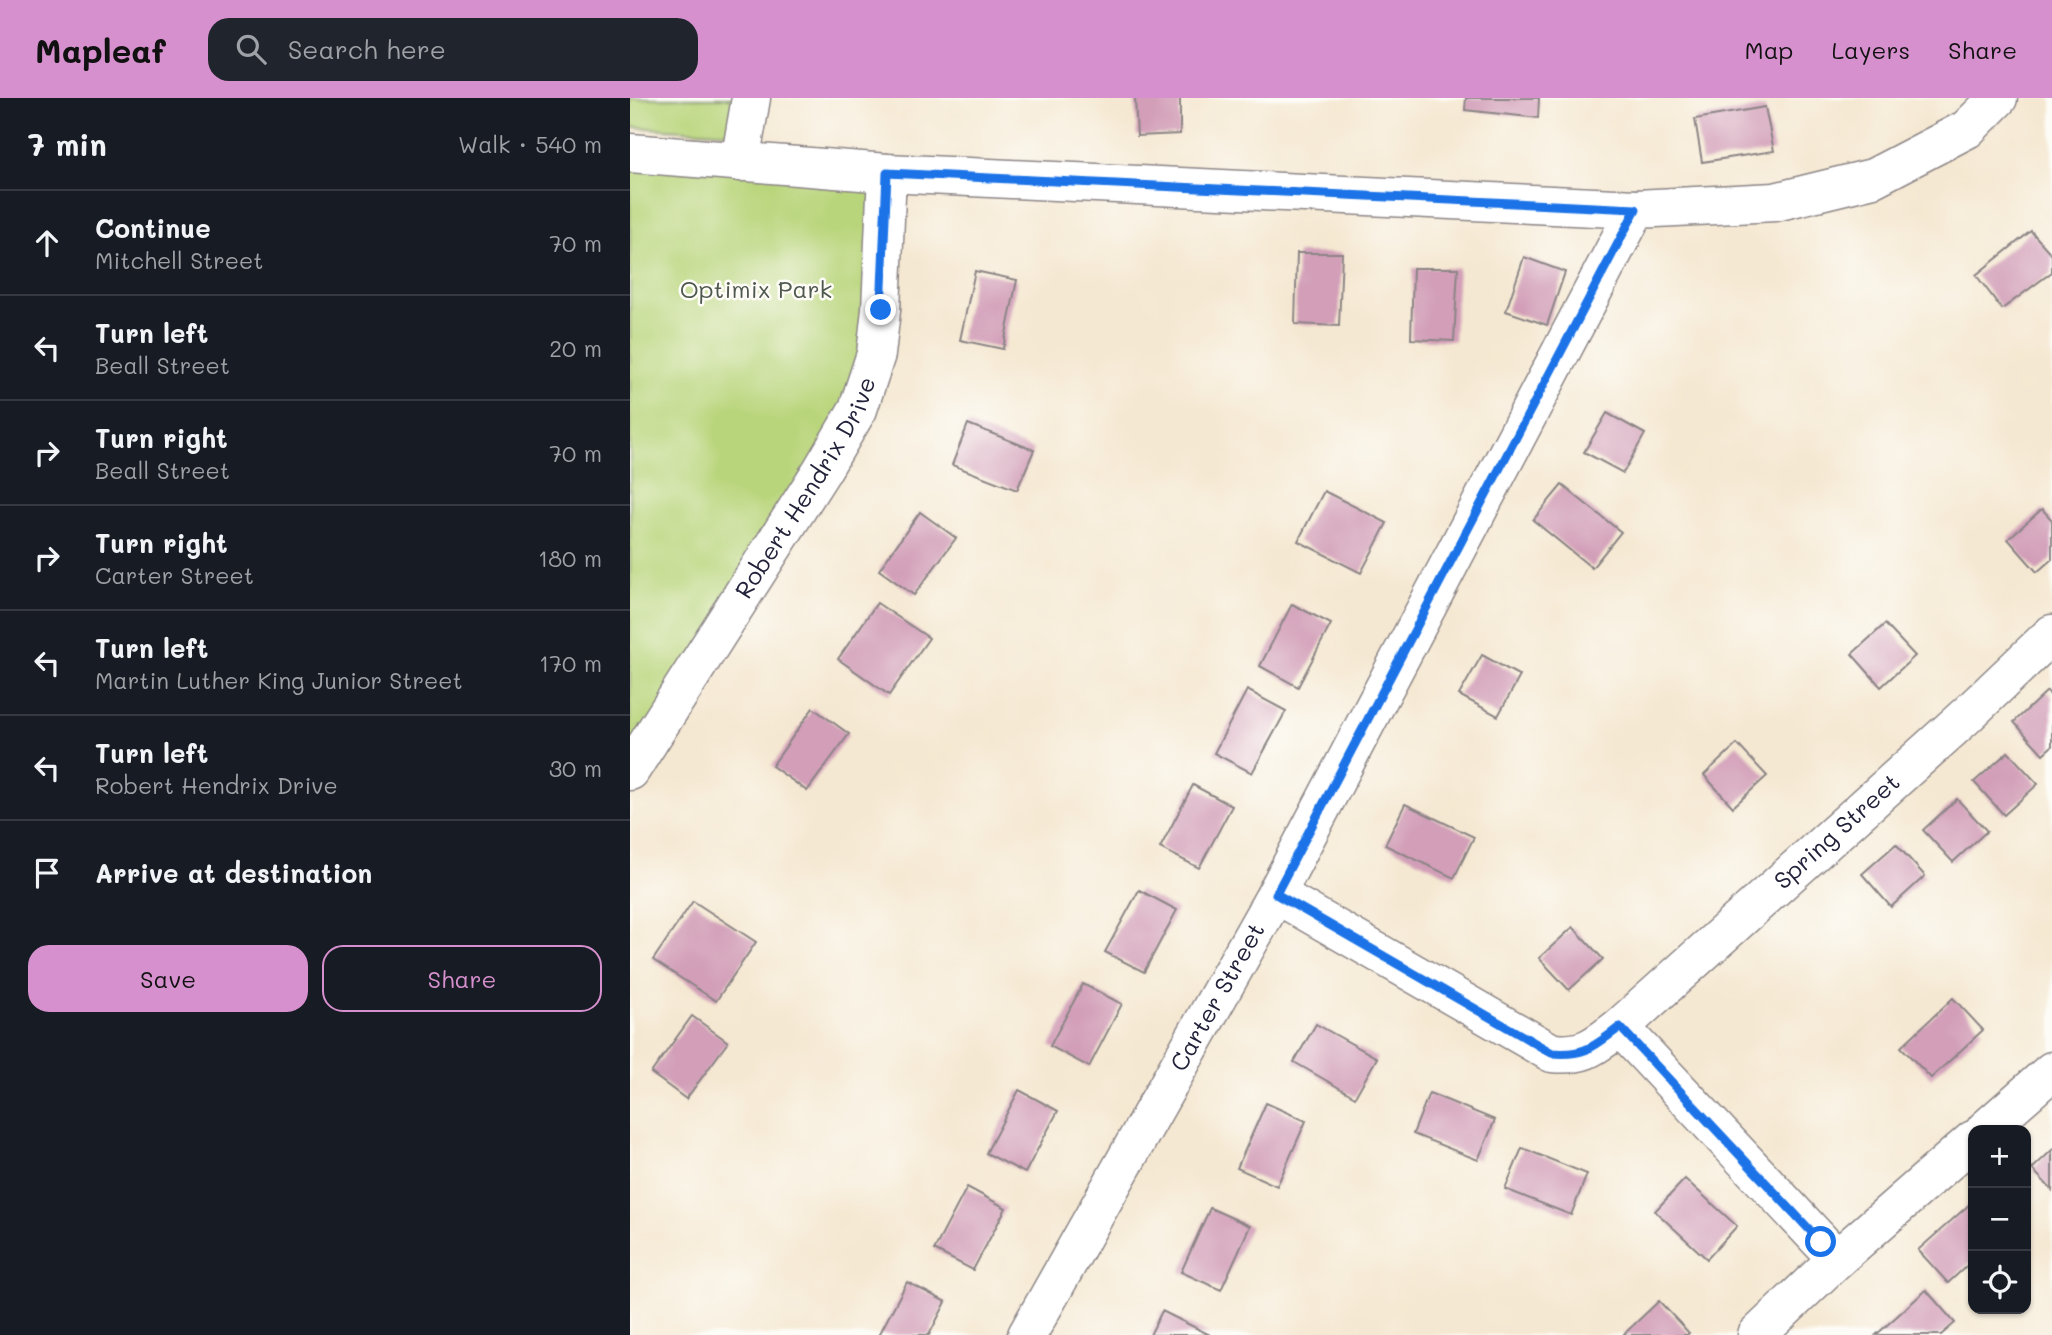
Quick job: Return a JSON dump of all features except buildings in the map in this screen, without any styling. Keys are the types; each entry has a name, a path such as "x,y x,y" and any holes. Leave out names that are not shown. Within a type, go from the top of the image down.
{"street":[{"path":"740,162 751,98"},
{"path":"630,153 887,173 1636,209 1775,202 1872,178 1967,129 1998,98"},
{"name":"Robert Hendrix Drive","path":"630,771 858,409 876,354 881,310 887,173"},
{"name":"Carter Street","path":"1027,1335 1276,894 1636,209"},
{"name":"Spring Street","path":"1276,894 1552,1053 1586,1051 1620,1027 1968,715 2052,634"},
{"path":"1620,1027 1837,1259"},
{"path":"1991,1125 2052,1071"},
{"path":"1756,1335 1837,1259 1968,1144"}],"green space":[{"path":"630,98 739,98 732,133 630,127"},
{"name":"Optimix Park","path":"630,153 887,173 876,354 630,771"}],"route":[{"path":"881,310 887,173 1636,209 1276,894 1552,1053 1586,1051 1620,1027 1821,1242"}]}
